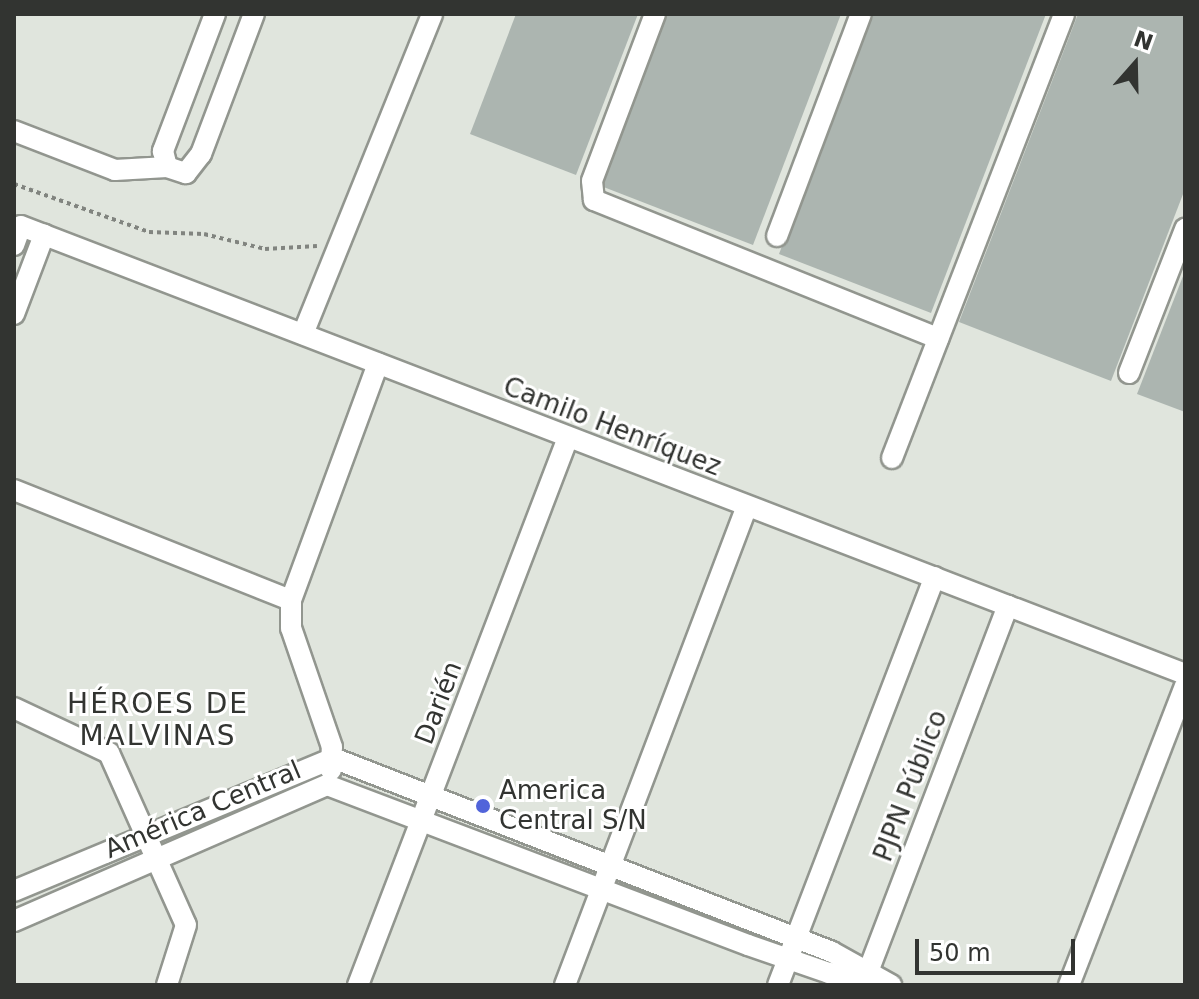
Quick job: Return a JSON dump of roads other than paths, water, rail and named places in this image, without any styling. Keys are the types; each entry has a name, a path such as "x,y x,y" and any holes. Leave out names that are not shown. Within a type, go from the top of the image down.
{"street":[{"path":"167,167 163,151 215,14"},
{"path":"14,131 115,170 167,167 186,173 201,154 254,14"},
{"path":"303,334 432,14"},
{"path":"655,14 592,181 594,200 938,338"},
{"path":"777,236 861,14"},
{"path":"892,458 1064,14"},
{"path":"1129,373 1185,229"},
{"path":"14,314 44,235"},
{"name":"Camilo Henríquez","path":"17,236 44,235 567,440 1185,674"},
{"path":"327,785 333,758 291,628 291,600 378,364"},
{"name":"Darién","path":"358,985 567,440"},
{"path":"14,490 291,600"},
{"path":"565,985 747,506"},
{"path":"778,985 935,577"},
{"name":"PJPN Público","path":"865,980 1008,606"},
{"path":"1069,985 1185,686"},
{"path":"14,708 109,753 186,925 167,985"},
{"name":"América Central","path":"14,891 333,758 796,938 865,980"},
{"name":"América Central","path":"14,921 327,785 788,959 891,985"}],"place":[{"name":"America Central S/N","path":"483,806"}],"district":[{"name":"HÉROES DE MALVINAS","path":"158,720"}]}
